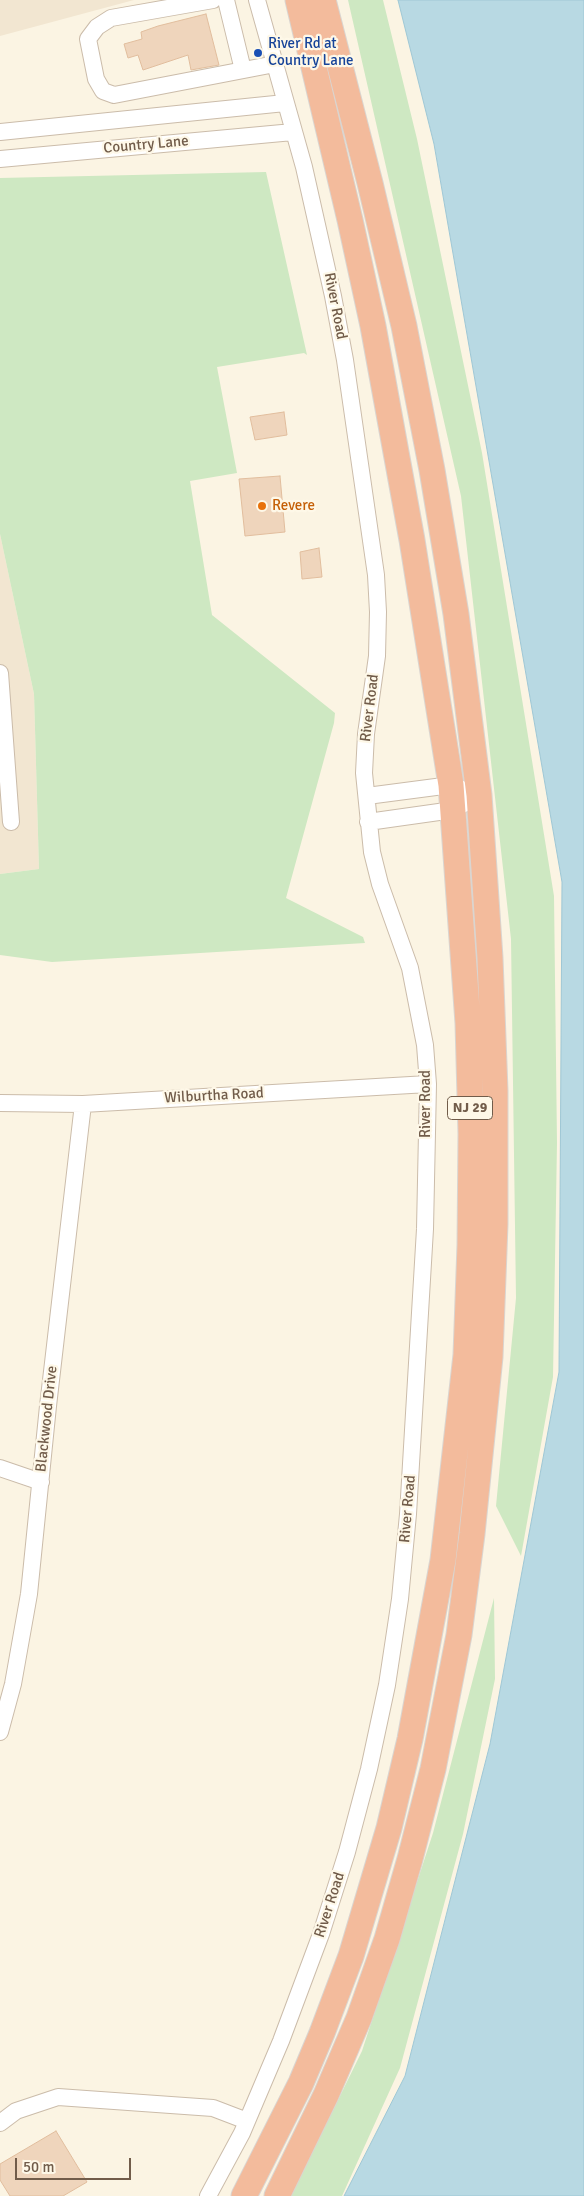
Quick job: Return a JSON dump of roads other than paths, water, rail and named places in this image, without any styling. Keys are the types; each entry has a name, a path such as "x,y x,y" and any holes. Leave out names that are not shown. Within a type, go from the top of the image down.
{"highway":[{"name":"NJ 29","path":"244,2196 301,2084 351,1956 376,1878 410,1740 443,1560 466,1355 470,1236 471,1134 468,1023 451,785 412,540 373,326 298,0"},
{"name":"NJ 29","path":"277,2196 326,2095 359,2018 386,1939 410,1859 433,1769 459,1635 473,1524 490,1357 495,1224 495,1091 491,977 479,795 456,614 419,398 370,183 323,0"}],"street":[{"path":"213,0 111,18 97,27 88,40 96,80 103,91 114,95 275,64"},
{"path":"226,0 243,70"},
{"name":"River Road","path":"208,2196 247,2121 281,2041 314,1952 339,1878 369,1769 387,1685 400,1599 409,1504 422,1308 428,1084 425,1045 418,1002 407,960 380,884 372,852 368,822 364,773 366,734 377,656 378,612 376,575 345,360 318,222 257,0"},
{"name":"Country Lane","path":"0,132 285,103"},
{"name":"Country Lane","path":"0,159 293,132"},
{"path":"0,673 11,822"},
{"path":"367,796 451,785 479,795"},
{"path":"368,822 453,810 479,795"},
{"name":"Wilburtha Road","path":"0,1103 83,1104 428,1084"},
{"name":"Blackwood Drive","path":"0,1732 22,1639 30,1594 83,1104"},
{"path":"0,1468 41,1482"},
{"path":"0,2123 16,2110 58,2097 212,2108 247,2121"}],"water":[{"path":"398,0 584,0 584,2196 344,2196 405,2076 490,1744 559,1372 562,882 434,144"}],"place":[{"name":"River Rd at Country Lane","path":"258,53"},
{"name":"Revere","path":"262,506"}]}
